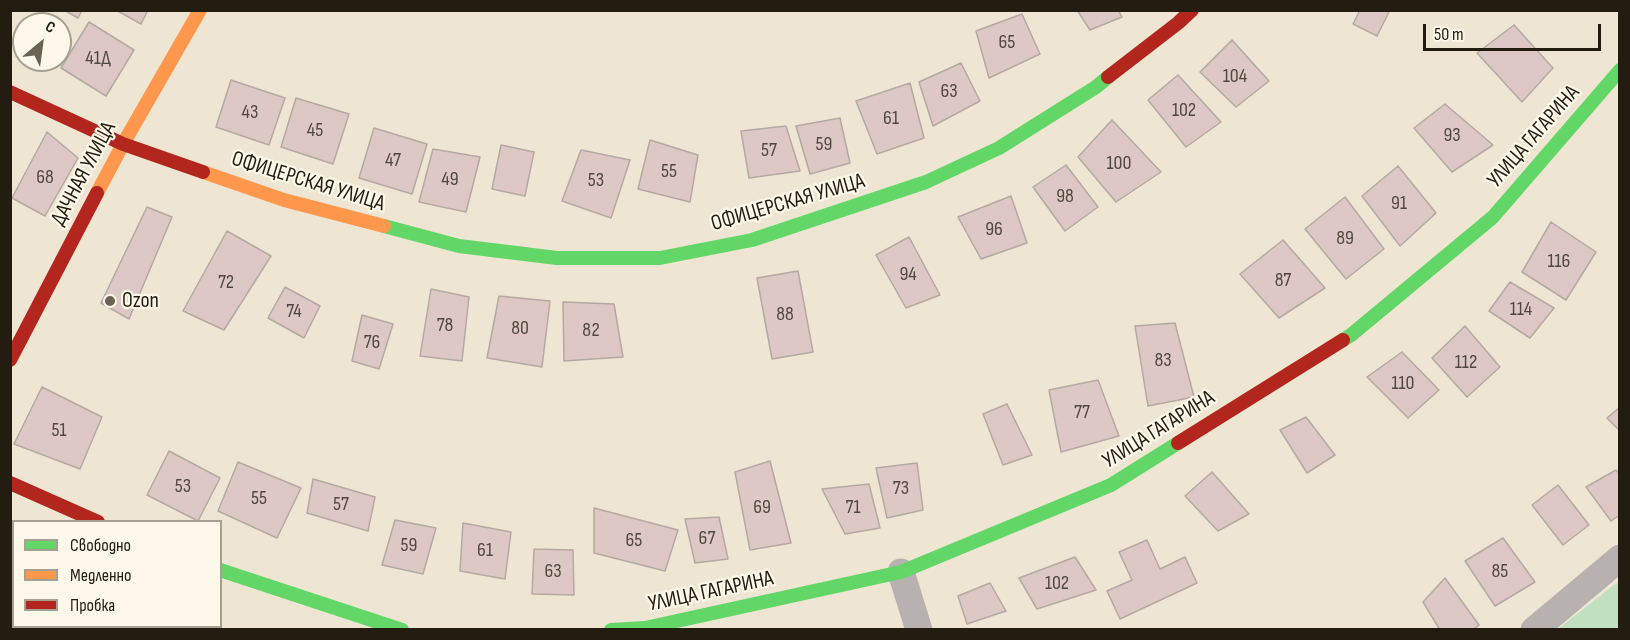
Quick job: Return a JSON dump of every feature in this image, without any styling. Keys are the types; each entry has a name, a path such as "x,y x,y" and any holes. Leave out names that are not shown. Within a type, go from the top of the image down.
{"main road":[{"name":"ДАЧНАЯ УЛИЦА","path":"10,360 123,144 200,10"},
{"name":"ОФИЦЕРСКАЯ УЛИЦА","path":"10,92 123,144 284,200 459,246 557,258 660,258 752,240 926,182 999,148 1096,87 1192,10"},
{"name":"УЛИЦА ГАГАРИНА","path":"611,630 645,628 901,572 1111,485 1351,335 1493,217 1620,70"},
{"path":"10,483 93,520"},
{"path":"222,571 402,630"}],"street":[{"path":"1534,630 1620,558"},
{"path":"901,572 919,630"}],"green space":[{"path":"1619,581 1619,629 1558,629"}],"building":[{"path":"64,10 82,10 78,18 72,15 72,12"},
{"path":"116,10 148,10 141,24"},
{"path":"1077,10 1118,10 1122,17 1090,30"},
{"path":"1360,10 1390,10 1377,36 1353,24"},
{"path":"1022,14 1040,54 989,78 976,31"},
{"path":"89,22 134,50 106,96 67,72 72,72 72,50"},
{"path":"1514,25 1553,68 1522,102 1477,53"},
{"path":"1232,40 1269,81 1236,107 1200,72"},
{"path":"961,63 980,101 933,126 919,82"},
{"path":"1178,75 1221,122 1186,147 1148,100"},
{"path":"231,80 285,98 269,145 216,127"},
{"path":"910,83 924,138 877,154 856,101"},
{"path":"296,98 349,114 333,164 281,147"},
{"path":"1445,104 1493,145 1452,172 1414,128"},
{"path":"840,118 850,163 810,174 796,126"},
{"path":"1112,120 1161,172 1116,202 1078,157"},
{"path":"786,126 800,171 749,178 741,131"},
{"path":"374,128 427,144 412,194 359,178"},
{"path":"47,132 78,158 45,216 12,198"},
{"path":"650,140 698,155 690,202 638,189"},
{"path":"501,145 534,152 525,196 492,189"},
{"path":"433,149 480,157 466,212 419,202"},
{"path":"581,150 630,160 611,218 562,201"},
{"path":"1066,165 1098,207 1065,231 1033,187"},
{"path":"1398,166 1436,213 1400,246 1362,196"},
{"path":"1011,196 1027,243 981,259 958,217"},
{"path":"1345,197 1384,249 1346,279 1305,229"},
{"path":"147,207 172,217 129,319 101,303"},
{"path":"1551,222 1596,252 1566,300 1522,272"},
{"path":"227,231 271,256 224,330 183,311"},
{"path":"909,237 940,295 906,308 876,255"},
{"path":"1283,240 1325,288 1279,318 1240,274"},
{"path":"798,271 813,352 772,359 757,278"},
{"path":"1510,282 1554,308 1530,338 1489,311"},
{"path":"285,287 320,306 304,338 268,318"},
{"path":"431,289 469,297 462,361 420,356"},
{"path":"499,296 550,301 542,367 487,358"},
{"path":"563,302 614,304 623,357 564,361"},
{"path":"362,315 393,324 379,369 352,361"},
{"path":"1175,323 1194,397 1148,406 1135,326"},
{"path":"1465,326 1500,367 1467,397 1432,358"},
{"path":"1402,352 1439,390 1408,418 1367,377"},
{"path":"1098,380 1119,436 1061,452 1049,390"},
{"path":"42,387 102,417 80,469 14,444"},
{"path":"1007,404 1032,455 1003,465 983,414"},
{"path":"1620,407 1620,431 1607,418"},
{"path":"1306,417 1335,455 1307,473 1280,430"},
{"path":"169,451 220,478 199,520 147,495"},
{"path":"770,461 791,543 750,550 735,472"},
{"path":"238,462 301,488 277,538 218,511"},
{"path":"917,463 923,510 887,518 876,468"},
{"path":"1616,470 1620,474 1620,515 1611,521 1586,487"},
{"path":"1212,472 1249,514 1218,531 1185,496"},
{"path":"313,479 375,497 368,531 307,513"},
{"path":"869,484 880,528 845,534 822,489"},
{"path":"1558,485 1589,525 1563,545 1532,505"},
{"path":"594,508 678,530 665,571 594,553"},
{"path":"719,517 728,559 695,563 685,519"},
{"path":"395,520 436,528 423,574 382,565"},
{"path":"463,523 511,532 505,579 460,571"},
{"path":"1503,538 1535,582 1495,606 1465,561"},
{"path":"1147,540 1160,569 1185,557 1197,583 1120,619 1107,591 1132,580 1119,552"},
{"path":"10,541 12,542 12,588 10,591"},
{"path":"534,549 573,550 574,595 532,594"},
{"path":"1075,557 1096,590 1037,609 1019,578"},
{"path":"1445,578 1479,625 1473,630 1440,630 1423,602"},
{"path":"990,583 1006,611 967,624 958,596"},
{"path":"34,628 72,628 72,630"},
{"path":"104,628 140,628 139,630"}],"traffic: fast":[{"path":"1343,340 1493,217 1620,70"},
{"path":"384,226 459,246 557,258 660,258 752,240 926,182 999,148 1096,87 1108,77"},
{"path":"611,630 645,628 901,572 1111,485 1178,443"},
{"path":"222,571 402,630"}],"traffic: slow":[{"path":"97,193 200,10"},
{"path":"203,172 284,200 384,226"}],"traffic: jam":[{"path":"1108,77 1192,10"},
{"path":"10,92 123,144 203,172"},
{"path":"10,360 97,193"},
{"path":"1178,443 1343,340"},
{"path":"10,483 93,520"}],"place":[{"name":"Ozon","path":"110,301"}]}
